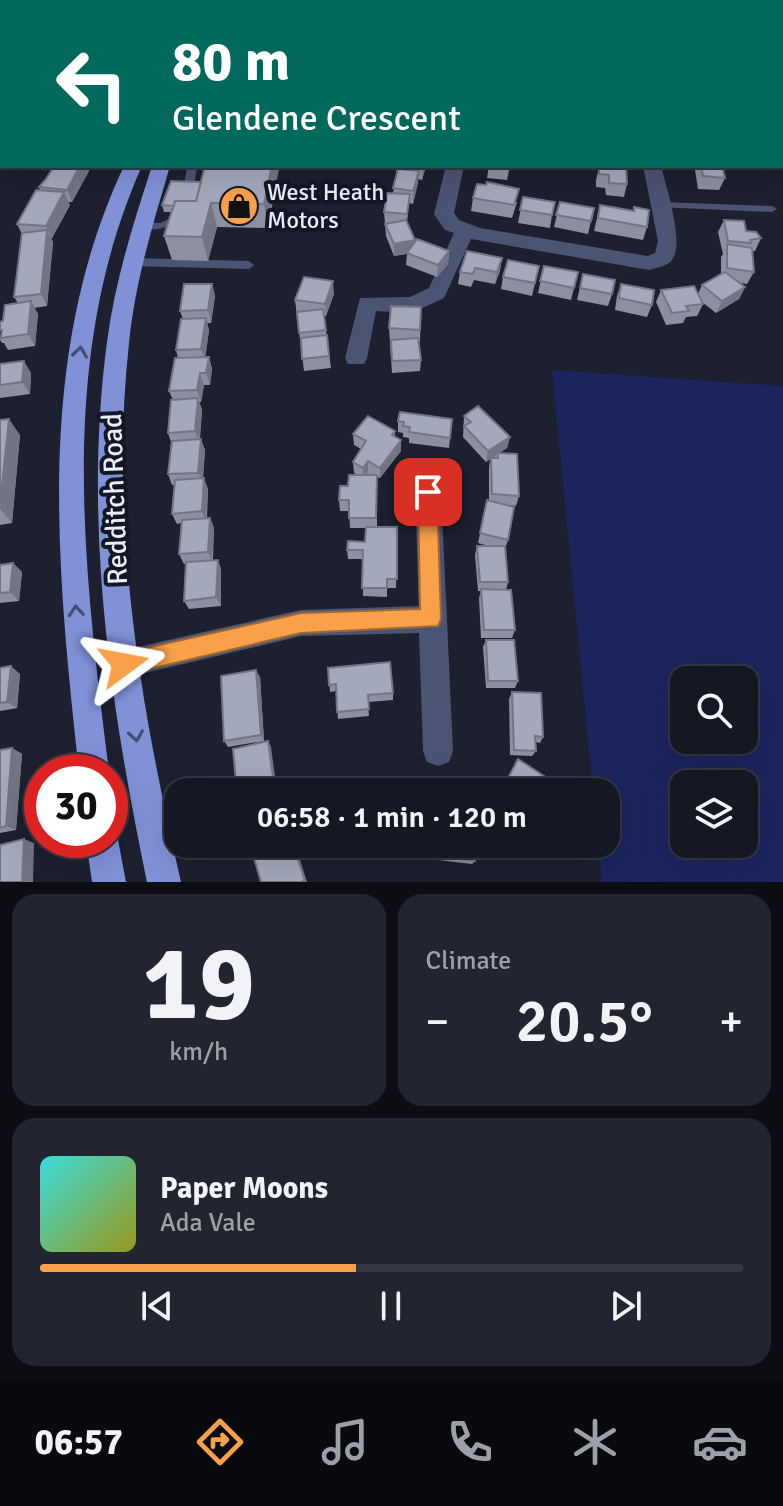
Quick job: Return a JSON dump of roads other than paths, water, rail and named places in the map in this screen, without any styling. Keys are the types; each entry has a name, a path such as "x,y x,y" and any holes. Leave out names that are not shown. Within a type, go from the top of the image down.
{"highway":[{"name":"Redditch Road","path":"92,754 69,533 72,412 88,297 107,226 132,168"},
{"name":"Redditch Road","path":"160,168 141,225 111,380 110,503 124,664 150,823 164,882"},
{"path":"107,226 141,225"},
{"path":"105,858 109,882"}],"street":[{"path":"455,168 444,214 452,225 465,231 649,263 664,257 668,241 652,168"},
{"path":"356,358 367,303 412,305 437,293 465,231"},
{"path":"428,492 430,619 438,751"},
{"path":"124,664 301,623 430,619"}],"lane":[{"path":"141,225 163,226 182,214 193,176 192,168"},
{"path":"660,205 772,209"},
{"path":"133,262 249,265"}],"place":[{"name":"West Heath Motors","path":"239,206"}]}
